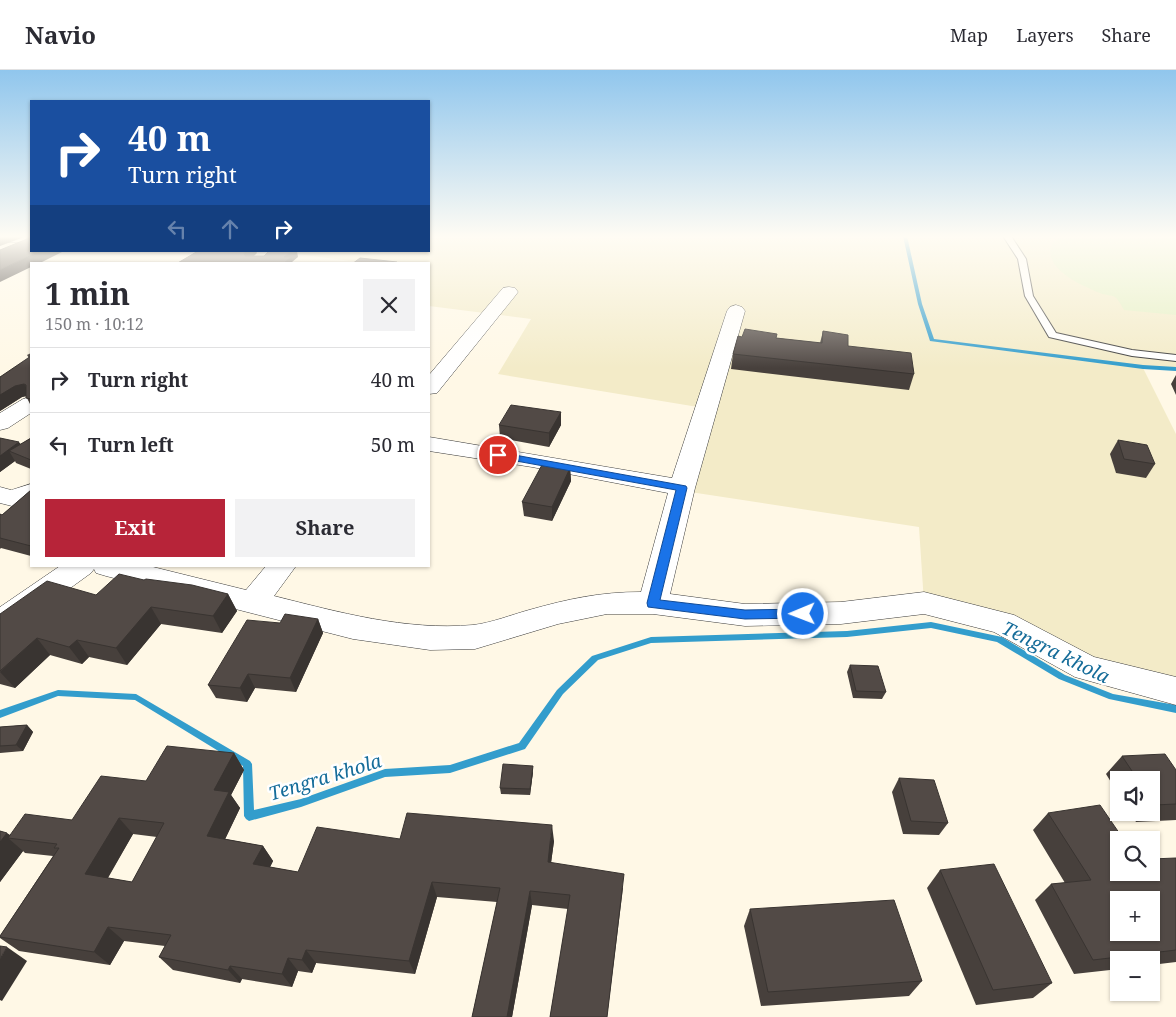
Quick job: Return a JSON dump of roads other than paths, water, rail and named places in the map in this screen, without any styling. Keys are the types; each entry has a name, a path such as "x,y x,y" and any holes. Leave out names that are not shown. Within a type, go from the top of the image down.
{"street":[{"path":"430,387 509,292"},
{"path":"653,603 682,488 736,311"},
{"path":"0,423 30,405"},
{"path":"430,444 532,460 682,488"},
{"path":"0,495 12,498 30,492"},
{"path":"0,623 81,567"},
{"path":"110,567 353,627 430,638 475,637 558,613 607,603 653,603 745,615 841,613 924,603 1003,622 1086,668 1176,691"},
{"path":"252,603 281,567"}],"lane":[{"path":"1026,280 1029,296 1052,335 1132,353 1176,358"}],"waterway":[{"path":"915,280 920,304 932,340 1143,367 1176,369"},
{"name":"Tengra khola","path":"0,714 58,693 136,697 247,764 249,816 301,803 385,773 450,769 522,746 560,692 595,658 651,640 847,634 931,625 999,639 1062,677 1112,697 1176,709"}]}
